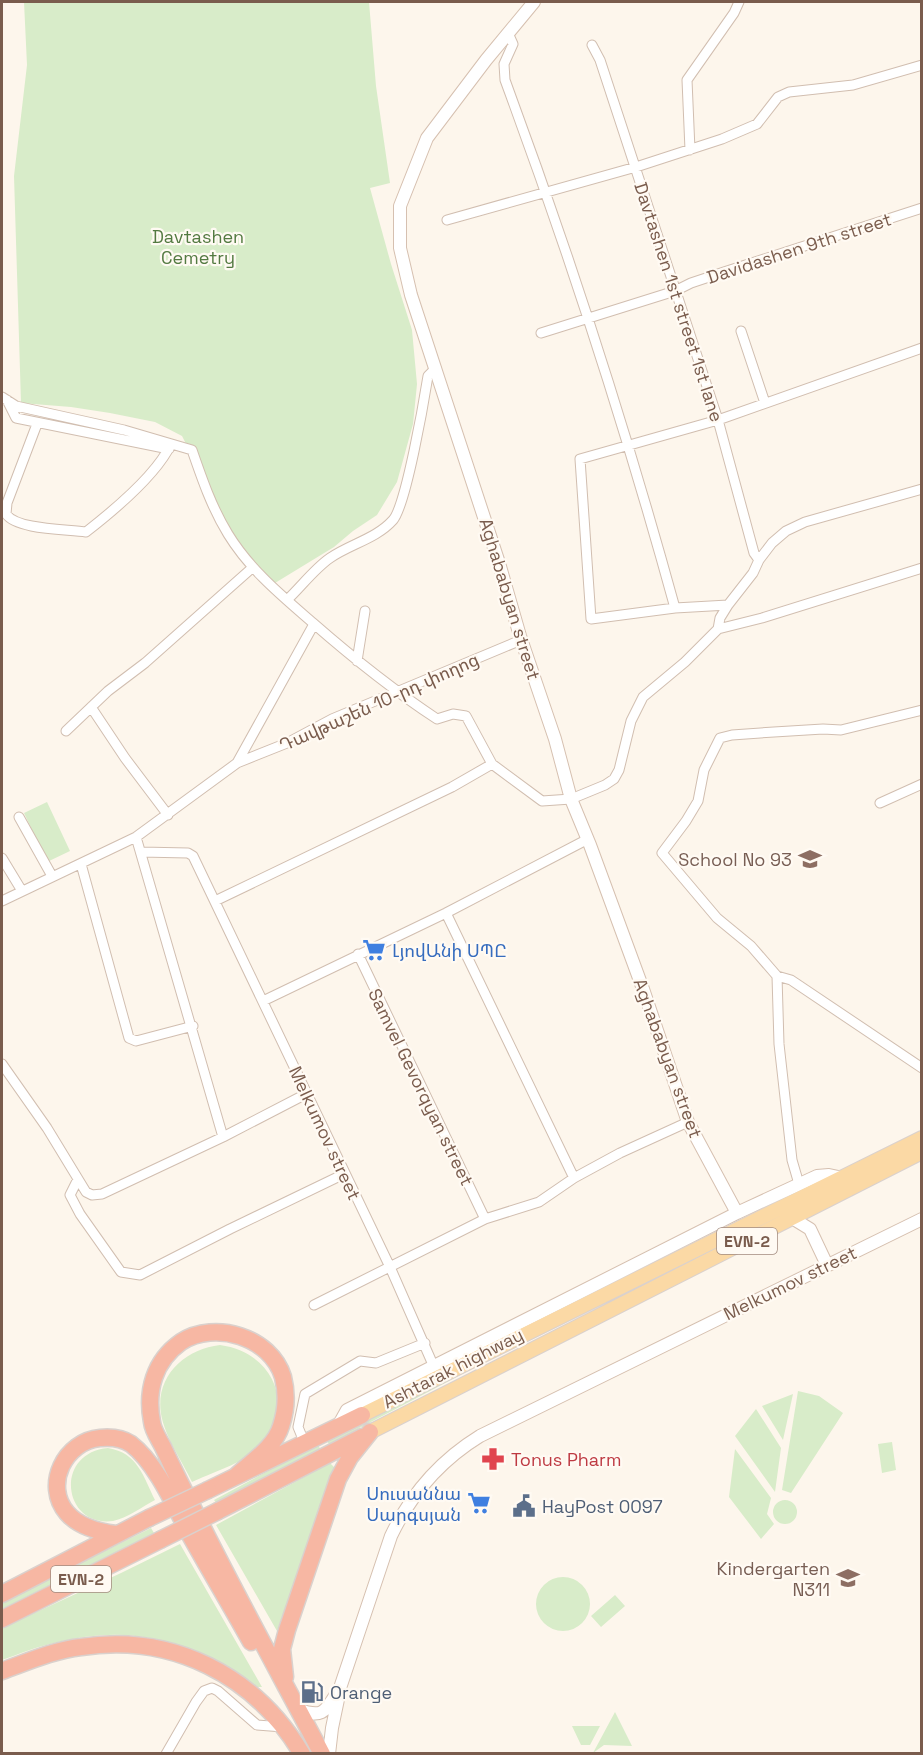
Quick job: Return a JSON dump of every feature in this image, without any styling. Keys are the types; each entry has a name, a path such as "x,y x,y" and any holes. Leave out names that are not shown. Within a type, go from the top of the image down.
{"highway":[{"path":"236,1476 273,1441 281,1428 286,1404 282,1376 273,1359 262,1347 245,1338 230,1333 213,1332 197,1335 182,1342 169,1352 152,1379 149,1396 152,1424 207,1537 322,1754"},
{"name":"Ashtarak highway","path":"2,1594 116,1534 362,1415"},
{"name":"Ashtarak highway","path":"2,1619 370,1432"},
{"path":"286,1684 282,1648 305,1576 338,1479 350,1457 370,1432"},
{"path":"116,1534 96,1530 77,1521 67,1513 57,1487 60,1467 65,1458 79,1446 98,1438 120,1439 130,1443 158,1476 312,1754"},
{"path":"2,1671 78,1647 114,1643 160,1648 199,1660 247,1689 285,1726 302,1754"}],"main road":[{"name":"Ashtarak highway","path":"362,1415 921,1138"},
{"name":"Ashtarak highway","path":"370,1432 921,1152"},
{"path":"565,1313 572,1329"}],"street":[{"name":"Aghababyan street","path":"534,2 427,138 400,206 400,248 411,295 555,739 571,799 643,989 688,1122 737,1213"},
{"path":"690,150 687,80 734,13 739,2"},
{"path":"508,33 513,44 504,64 505,80 547,193 629,447 675,608"},
{"name":"Davtashen 1st street 1st lane","path":"592,45 600,60 636,167 718,420 754,553 759,560"},
{"path":"447,220 690,150 757,124 778,98 789,92 853,85 921,65"},
{"name":"Davidashen 9th street","path":"541,333 675,291 691,283 921,208"},
{"path":"741,331 765,403"},
{"path":"728,605 675,608 591,619 580,459 718,420 921,348"},
{"path":"287,600 330,558 375,535 394,519 412,458 428,376 436,368"},
{"path":"4,399 14,417 192,450 207,493 227,534 252,568 314,624 396,692 437,719 453,714 466,716 492,765 542,801 571,799 614,779 619,770 631,721 643,697 685,662 718,629 762,618 921,568"},
{"path":"4,399 16,406 124,430 170,447"},
{"path":"37,423 7,504 6,514 9,519 17,523 86,532 106,516 162,461 170,447"},
{"path":"718,629 720,618 753,573 759,560 772,543 786,531 805,522 921,489"},
{"path":"66,731 108,691 145,663 252,568"},
{"path":"357,661 364,611"},
{"path":"2,901 136,837 237,763 314,624"},
{"name":"Դավթաշեն 10-րդ փողոց","path":"237,763 287,743 332,719 522,640"},
{"path":"91,707 125,758 168,815"},
{"path":"921,710 841,730 783,731 720,738 704,770 698,801 687,821 662,853 717,918 751,946 777,976 791,980 921,1068"},
{"path":"214,901 452,787 492,765"},
{"path":"880,803 921,784"},
{"path":"20,817 52,876"},
{"path":"136,837 193,1026 223,1137"},
{"path":"263,1001 446,913 588,839"},
{"name":"Melkumov street","path":"141,852 188,853 194,856 390,1267 434,1366"},
{"path":"2,858 22,891"},
{"path":"81,864 129,1038 136,1041 193,1026"},
{"path":"446,913 574,1178"},
{"name":"Samvel Gevorqyan street","path":"358,954 485,1219"},
{"path":"777,976 779,1044 792,1160 799,1184"},
{"path":"2,1064 47,1128 86,1192 92,1195 102,1194 223,1137 306,1094"},
{"path":"314,1305 485,1219 538,1202 574,1178 620,1153 688,1122"},
{"path":"78,1179 70,1195 80,1214 121,1272 140,1275 344,1174"},
{"path":"337,1428 347,1410 737,1213 823,1175 843,1178"},
{"path":"792,1218 810,1229 827,1266"},
{"name":"Melkumov street","path":"342,1685 391,1536 416,1494 444,1461 480,1436 921,1219"},
{"path":"305,1444 298,1427 305,1394 360,1361 376,1363 425,1343"},
{"path":"298,1710 320,1714 326,1710 342,1685"},
{"path":"329,1754 332,1728 342,1685"},
{"path":"166,1754 196,1702 204,1692 212,1688 257,1725 285,1726"}],"green space":[{"name":"Davtashen Cemetry","path":"24,2 369,2 376,86 390,183 370,188 412,330 417,384 413,424 397,482 377,515 334,547 275,583 241,553 182,436 155,422 71,407 21,403 14,176 27,65"},
{"path":"47,802 70,851 47,862 24,813"},
{"path":"554,1326 329,1444 326,1440"},
{"path":"220,1345 240,1350 256,1360 268,1373 276,1389 278,1405 275,1422 267,1439 252,1454 192,1482 163,1423 160,1400 168,1377 175,1367 195,1352"},
{"path":"798,1391 819,1396 843,1413 791,1493 782,1490"},
{"path":"793,1394 783,1440 762,1406"},
{"path":"756,1409 781,1448 775,1492 735,1436"},
{"path":"892,1442 896,1470 882,1473 878,1444"},
{"path":"318,1444 320,1449 217,1504 214,1500"},
{"path":"108,1448 133,1460 143,1474 155,1500 113,1521 96,1520 83,1513 75,1502 71,1489 72,1475 79,1462 90,1453"},
{"path":"735,1449 771,1498 767,1514 774,1524 761,1539 729,1497"},
{"path":"330,1463 335,1468 277,1631 216,1525"},
{"path":"785,1500 794,1503 797,1512 794,1521 785,1524 776,1521 773,1512 776,1503"},
{"path":"151,1528 154,1533 2,1609 2,1602"},
{"path":"180,1544 262,1687 257,1687 208,1658 185,1648 161,1640 136,1636 83,1637 41,1646 2,1660 2,1628"},
{"path":"558,1577 568,1577 578,1581 586,1589 590,1604 586,1619 578,1627 568,1631 558,1631 548,1627 540,1619 536,1609 536,1599 540,1589 548,1581"},
{"path":"615,1595 625,1606 601,1627 591,1616"},
{"path":"615,1712 632,1746 604,1745 593,1753"},
{"path":"572,1726 600,1726 590,1745 581,1745"}],"place":[{"name":"School No 93","path":"810,859"},
{"name":"ԼյովԱնի ՍՊԸ","path":"374,950"},
{"name":"Tonus Pharm","path":"493,1459"},
{"name":"Սուսաննա Սարգսյան","path":"479,1503"},
{"name":"HayPost 0097","path":"524,1506"},
{"name":"Kindergarten N311","path":"848,1578"},
{"name":"Orange","path":"312,1692"}]}
